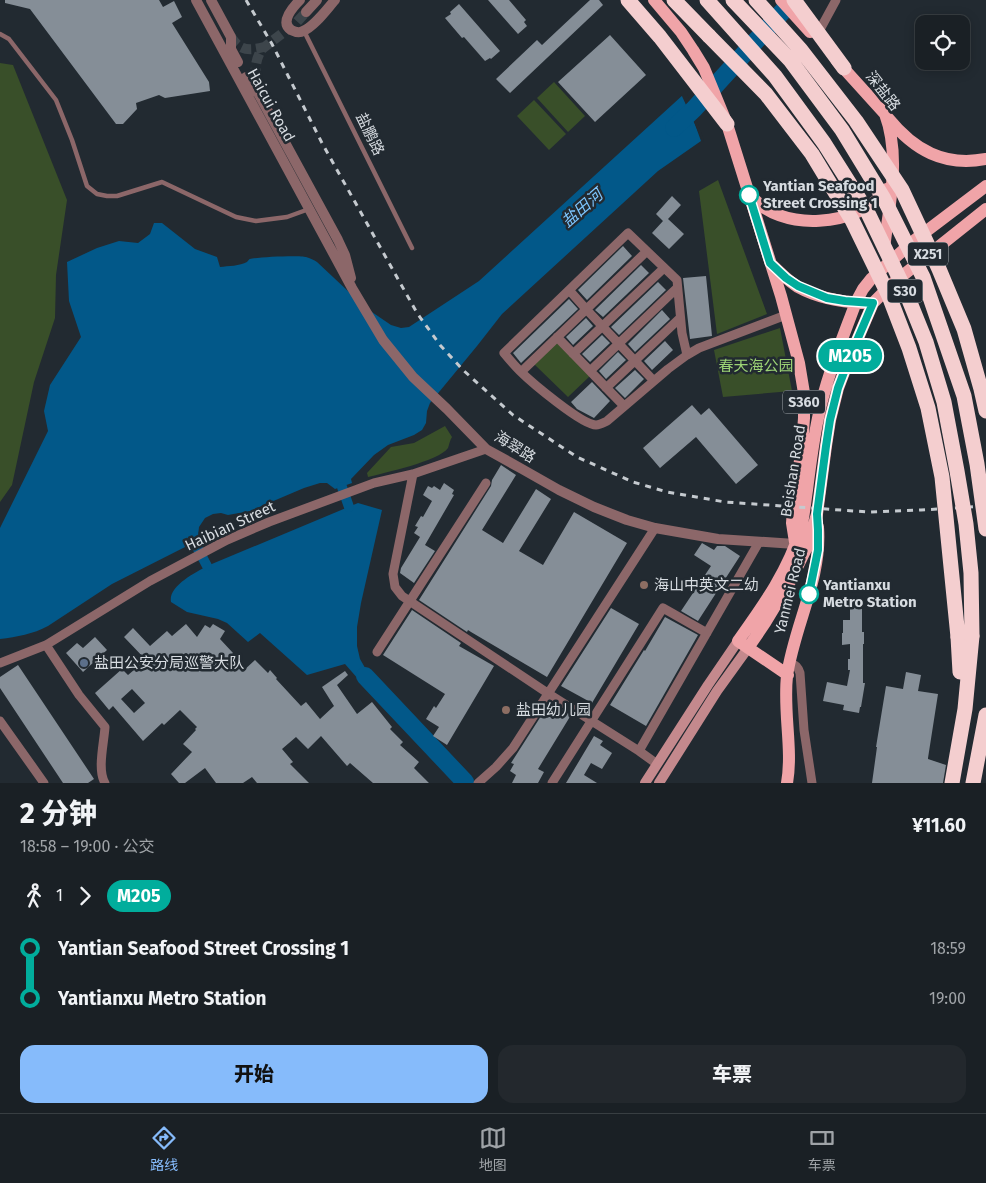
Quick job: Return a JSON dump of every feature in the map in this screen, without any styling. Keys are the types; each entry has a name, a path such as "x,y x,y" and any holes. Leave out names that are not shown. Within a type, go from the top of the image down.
{"highway":[{"path":"628,0 698,73 727,124"},
{"path":"674,0 766,94 812,154 852,220 889,296 909,348 928,408 942,477 965,637 961,662 957,756 952,783"},
{"name":"S30","path":"707,0 775,76 824,144 867,211 926,342 944,402 958,471 966,524 971,572 965,637"},
{"name":"S30","path":"733,0 790,60 842,130 884,199 923,277 964,396 977,464 986,529"},
{"path":"756,0 802,50 856,121 902,190 939,269 964,329 982,389 986,410"},
{"path":"794,0 804,13 815,35 844,68"},
{"path":"973,783 986,715"}],"main road":[{"path":"654,0 681,32 698,73"},
{"path":"781,0 815,35"},
{"name":"深盐路","path":"844,68 885,114 892,139 892,180 882,269 873,303"},
{"path":"885,114 896,128 927,152 950,160 969,161 986,159"},
{"name":"S360","path":"727,124 786,315 799,363 804,393 804,418 792,523 795,544"},
{"path":"747,190 754,200 772,212 790,219 808,222 842,217 868,207 884,194 892,180"},
{"name":"Beishan Road","path":"658,783 717,691 743,644 755,617 779,579 795,544 801,528 818,418 825,386 856,302 863,289 882,269 916,239 986,186"},
{"name":"Beishan Road","path":"645,783 708,685 743,644 765,623 801,562 817,514 830,420 838,388 873,303 892,284 986,209"},
{"path":"770,263 786,278 804,290 827,298 873,303"},
{"path":"804,418 810,466"},
{"name":"Yanmei Road","path":"788,783 786,691 795,640 814,575 818,550 817,514"},
{"path":"743,644 789,669"}],"street":[{"name":"Haicui Road","path":"196,0 310,209 322,221"},
{"name":"Haicui Road","path":"211,0 231,37 231,49 250,86 258,93 322,221"},
{"path":"300,0 289,13 287,22 290,29 299,32 304,31 310,26 334,0"},
{"path":"306,12 317,0"},
{"path":"815,35 836,0"},
{"name":"海翠路","path":"322,221 352,288 383,340 413,377 486,449 594,507 628,520 655,528 718,539 795,544"},
{"path":"687,354 682,333 677,280 628,233 504,353 520,372 564,408 583,420 598,425 607,421 687,354 786,315"},
{"path":"520,372 647,251"},
{"path":"573,354 664,268"},
{"path":"590,371 678,288"},
{"path":"569,290 654,381"},
{"path":"606,388 680,318"},
{"path":"557,337 624,406"},
{"name":"Haibian Street","path":"0,663 46,645 150,581 210,548 269,522 374,483 413,474 486,449"},
{"path":"413,474 393,574 394,587 410,602 657,764"},
{"path":"377,652 486,483"},
{"path":"478,783 513,748 655,528"},
{"path":"639,751 759,542"},
{"path":"552,783 663,608 707,633"},
{"path":"46,645 79,695 106,728 101,770 105,783"},
{"path":"789,669 794,664 800,674 804,730 812,783"},
{"path":"0,721 44,783"}],"lane":[{"name":"盐鹏路","path":"304,31 412,248"},
{"path":"0,34 9,39 56,100 87,186 97,194 117,196 162,182 236,217 256,221 287,217 310,209"}],"green space":[{"path":"0,63 13,65 67,200 56,275 55,318 34,382 12,485 0,502"},
{"path":"554,82 585,116 568,132 537,98"},
{"path":"534,100 566,134 549,150 517,116"},
{"path":"718,180 767,314 717,334 699,191"},
{"name":"春天海公园","path":"780,328 792,391 723,397 714,350"},
{"path":"556,342 590,376 568,397 534,364"},
{"path":"445,426 452,437 448,448 443,453 411,466 368,477 367,473 391,447 414,443"}],"water":[{"path":"684,94 701,141 658,171 502,314 430,403 426,423 422,430 388,445 374,455 351,479 352,483 335,489 327,483 320,483 250,511 228,515 221,513 213,514 205,518 199,527 198,536 202,546 196,550 191,544 112,584 42,629 25,635 0,639 0,528 48,431 44,411 50,385 81,337 69,301 67,262 97,248 119,241 138,243 150,234 154,223 162,223 195,249 217,257 220,267 234,266 247,262 250,259 260,258 296,256 310,258 317,262 366,308 391,325 401,328 409,327 479,281"},
{"path":"358,503 382,510 357,627 357,646 360,659 368,673 359,680 345,664 307,675 260,633 248,642 227,623 187,612 171,602 171,596 178,585 207,566"}],"pier":[{"path":"684,92 687,94 704,140 703,142 681,94"}],"building":[{"path":"5,0 159,0 163,7 174,1 182,17 172,23 209,82 210,91 165,98 159,95 136,103 137,109 123,124 116,124 30,9 5,3"},
{"path":"488,0 509,0 526,20 524,22 527,26 518,34"},
{"path":"590,0 599,0 603,5 510,93 496,79 537,40 542,45"},
{"path":"459,4 500,51 491,59 485,61 445,18"},
{"path":"610,35 646,75 595,122 558,82"},
{"path":"672,196 681,205 668,219 684,234 669,249 652,233 663,221 656,214"},
{"path":"623,246 632,256 587,300 578,290"},
{"path":"641,265 649,273 603,317 595,310"},
{"path":"706,276 712,336 690,339 683,278"},
{"path":"658,282 666,290 619,335 611,327"},
{"path":"569,299 578,309 521,363 513,353"},
{"path":"662,310 670,319 635,352 628,344"},
{"path":"586,318 593,326 573,345 566,337"},
{"path":"602,335 610,343 590,362 582,354"},
{"path":"665,341 673,350 652,370 644,361"},
{"path":"618,352 626,360 606,379 599,371"},
{"path":"635,370 644,379 625,398 615,388"},
{"path":"592,382 610,401 594,418 577,409 571,402"},
{"path":"692,405 701,415 709,408 758,465 736,484 696,437 660,468 643,448"},
{"path":"501,465 516,475 482,530 503,543 536,489 551,499 519,551 543,565 574,512 627,543 547,677 468,630 467,632 419,600 491,486 492,480"},
{"path":"444,483 454,490 452,494 454,495 425,545 435,551 414,583 400,573 401,568 420,537 414,533 418,527 415,526 421,516 423,517 432,501 423,495 428,486 432,488 434,486 440,490"},
{"path":"702,543 714,550 717,546 725,546 740,556 698,621 681,611 711,566 694,555"},
{"path":"850,607 862,607 862,632 864,632 863,683 865,683 859,713 843,710 844,705 823,701 827,682 847,686 850,670 848,670 848,659 850,659 850,644 842,645 842,633 843,620 850,620"},
{"path":"611,608 639,624 592,703 561,686"},
{"path":"412,610 461,643 459,646 494,666 447,745 433,736 439,727 426,719 445,694 383,655"},
{"path":"665,617 698,635 646,726 610,705"},
{"path":"186,624 197,637 205,625 210,628 213,624 225,631 220,639 233,653 229,657 242,672 255,660 268,673 270,670 301,706 306,702 320,719 334,706 322,687 345,671 348,675 337,685 357,714 372,702 392,727 390,729 403,742 400,745 419,762 414,768 429,783 373,783 350,763 347,766 321,736 308,749 296,737 282,749 293,762 290,764 309,783 257,783 252,777 243,783 216,783 205,768 185,783 179,783 171,774 192,752 183,744 197,727 180,710 164,725 162,723 143,741 113,706 109,710 95,693 122,669 128,675 146,660 124,637 133,628 150,646 167,631 172,636","holes":["132,689 145,703 134,713 121,699"]},
{"name":"盐田公安分局巡警大队","path":"95,637 107,650 83,672 66,653 77,643 83,648"},
{"path":"18,665 94,779 88,783 63,783 0,688 0,677"},
{"path":"906,672 921,675 918,691 938,694 928,759 946,765 943,783 872,783 886,686 903,689"},
{"path":"550,702 571,715 538,769 544,772 538,783 512,783 516,775 510,771 514,764 511,763"},
{"path":"594,736 603,741 600,745 612,753 602,769 591,763 584,775 597,783 566,783"}],"waterway":[{"name":"盐田河","path":"674,128 694,109 793,0"},
{"path":"342,487 349,507"},
{"path":"198,549 207,566"},
{"path":"365,676 465,782"}],"tunnel":[{"path":"258,93 256,65 259,54 262,49 297,22 306,12"},
{"path":"231,37 234,42 245,49 264,47"}],"railway":[{"path":"246,0 272,44 322,143 417,313 440,345 463,370 513,415 577,457 633,482 667,492 725,502 869,512 986,506"}],"bus line":[{"name":"M205","path":"749,195 770,263 786,278 811,293 827,298 873,303 838,388 830,420 817,514 818,550 809,594"}],"place":[{"name":"Yantian Seafood Street Crossing 1","path":"749,195"},
{"name":"海山中英文二幼","path":"644,585"},
{"name":"Yantianxu Metro Station","path":"809,594"},
{"name":"盐田公安分局巡警大队","path":"84,663"},
{"name":"盐田幼儿园","path":"506,710"}]}
